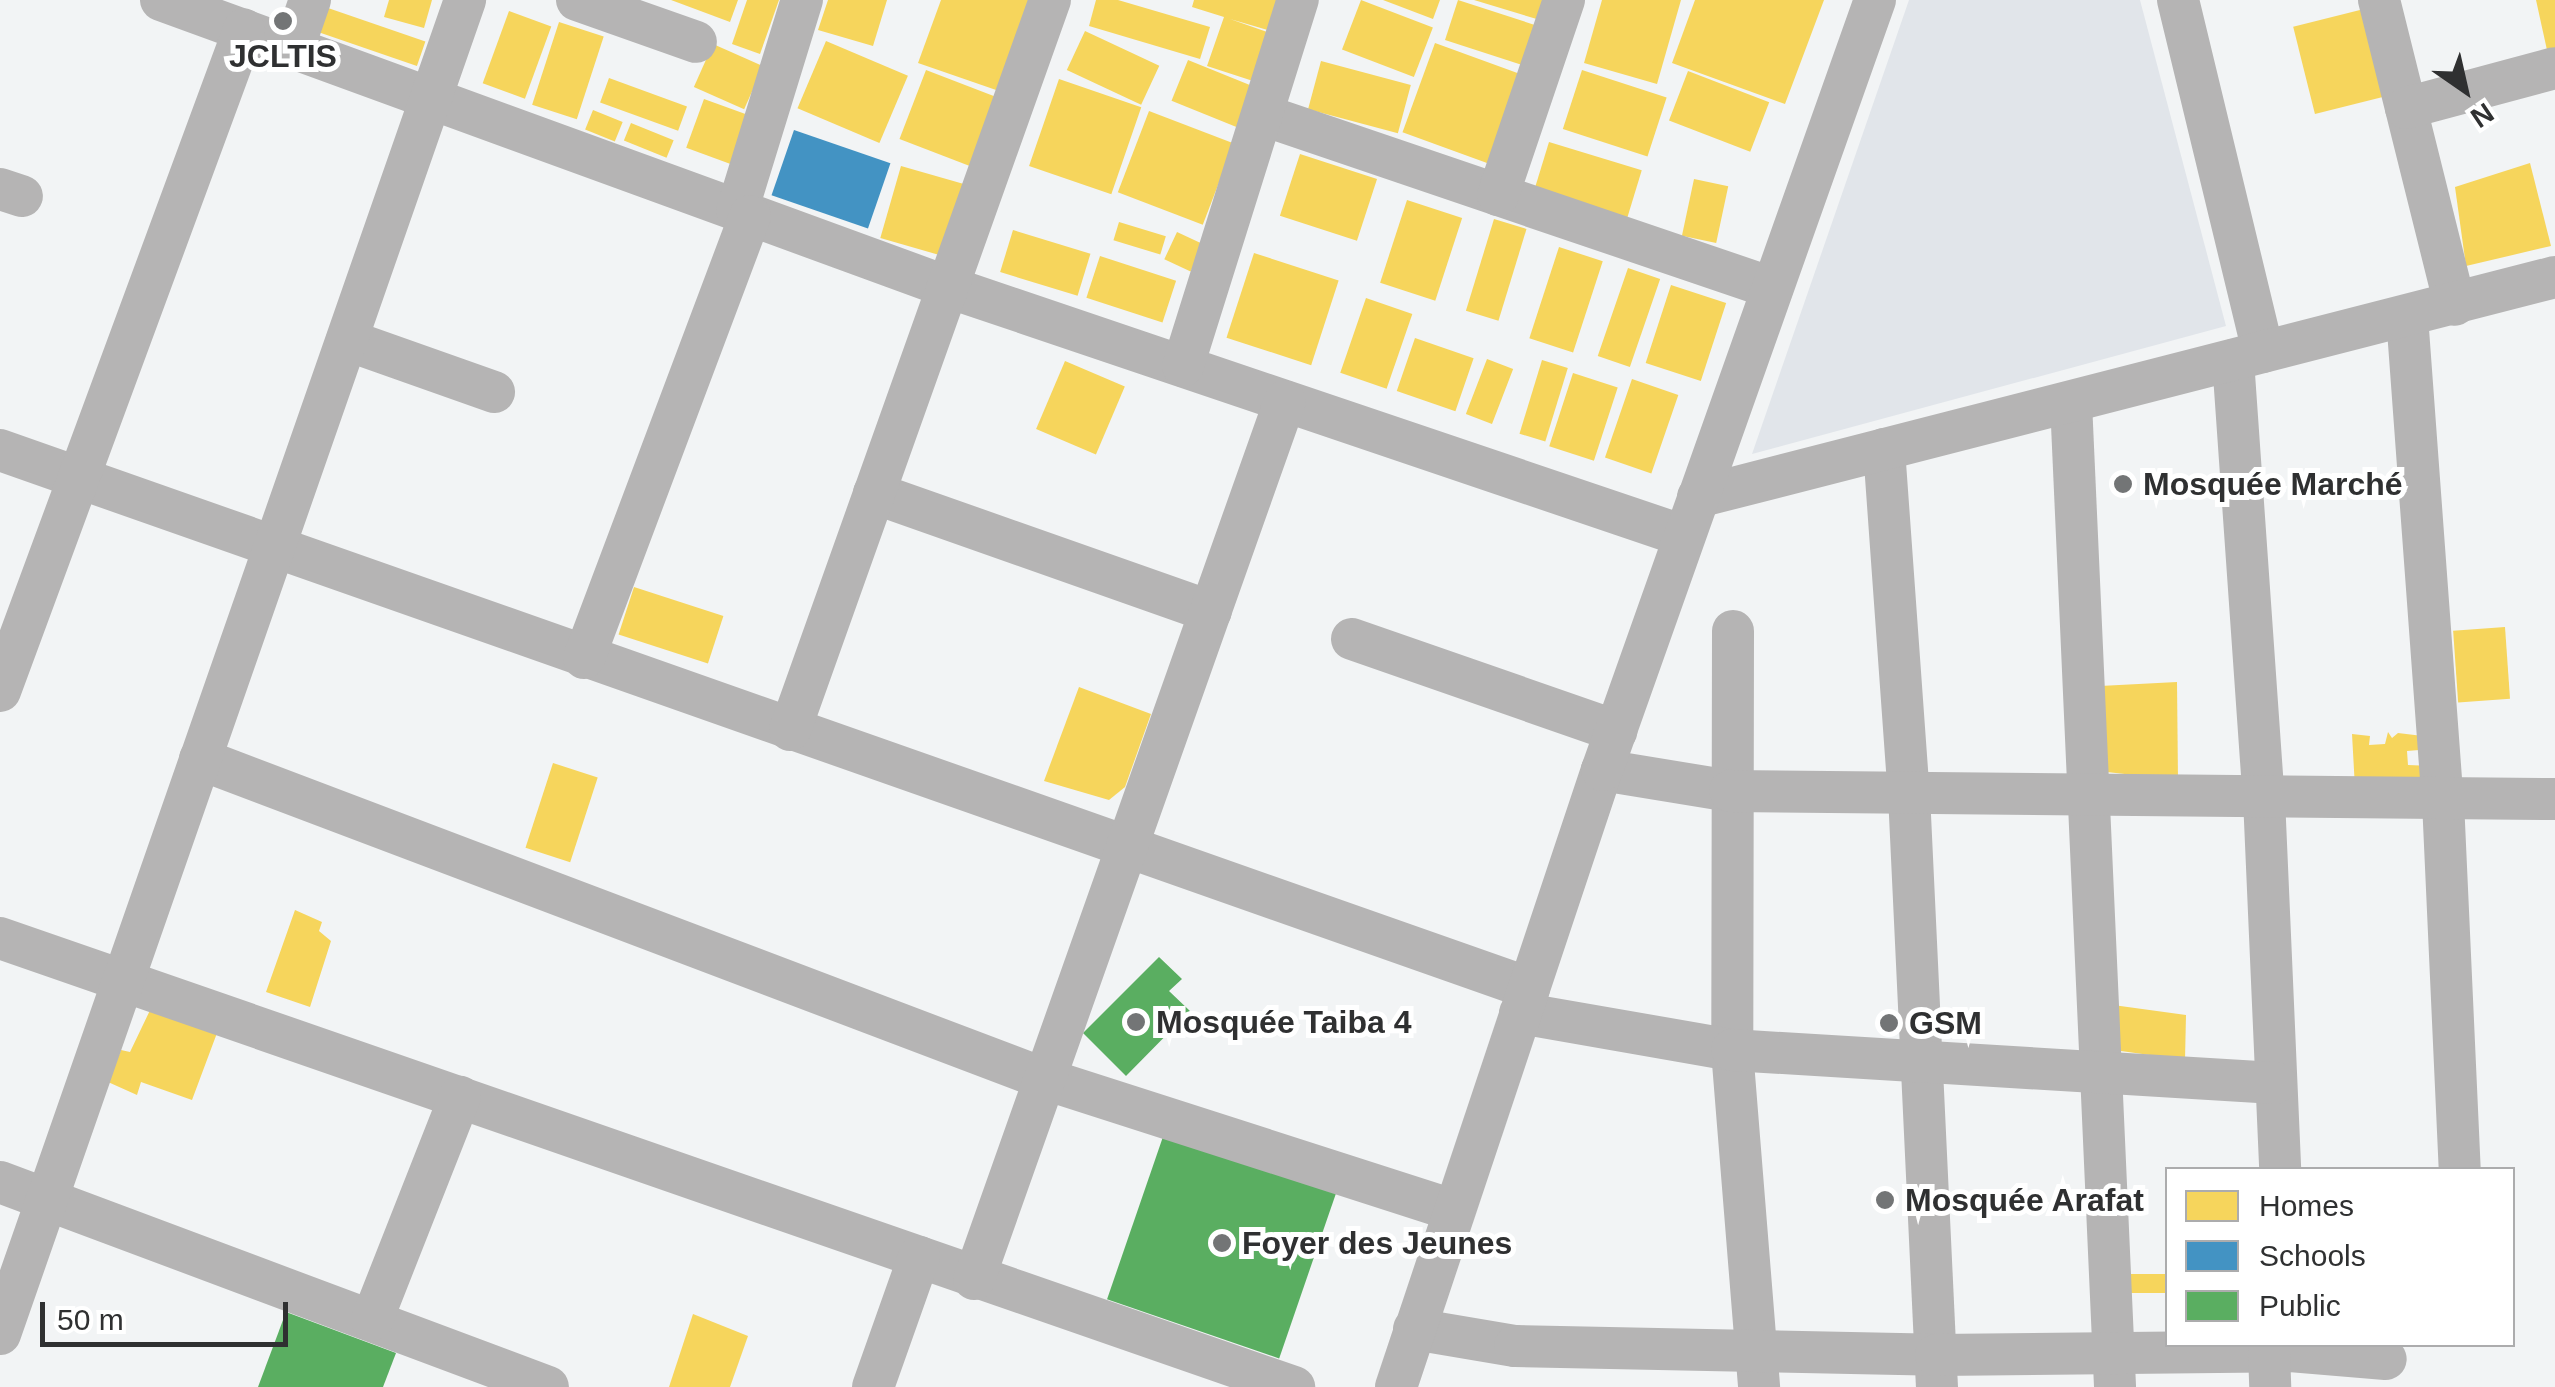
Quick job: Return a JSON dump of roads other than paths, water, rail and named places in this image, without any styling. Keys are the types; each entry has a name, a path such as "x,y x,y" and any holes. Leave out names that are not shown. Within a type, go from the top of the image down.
{"street":[{"path":"293,49 310,0"},
{"path":"0,1334 465,0"},
{"path":"576,0 696,42"},
{"path":"584,658 743,214 802,0"},
{"path":"790,730 1050,0"},
{"path":"1183,366 1298,0"},
{"path":"1498,195 1564,0"},
{"path":"1396,1387 1609,751 1874,0"},
{"path":"2178,0 2248,356 2280,1167"},
{"path":"2378,0 2455,305"},
{"path":"171,1 948,287 1684,536"},
{"path":"0,691 244,30"},
{"path":"2406,108 2555,68"},
{"path":"1263,115 1772,288"},
{"path":"1698,496 2555,278"},
{"path":"2407,316 2443,801 2460,1167"},
{"path":"347,340 494,392"},
{"path":"974,1278 1285,401"},
{"path":"2071,402 2114,1370"},
{"path":"1884,449 1909,794 1936,1371"},
{"path":"0,450 77,482 1126,851 1525,1001 1732,1050 1923,1067 2275,1083"},
{"path":"874,493 1210,612"},
{"path":"1733,631 1732,1050 1758,1368"},
{"path":"1352,640 1609,751 1730,791 2443,801 2555,799"},
{"path":"200,759 1045,1079 1454,1210"},
{"path":"0,938 1294,1387"},
{"path":"372,1320 460,1098"},
{"path":"0,1182 548,1387"},
{"path":"873,1387 919,1256"},
{"path":"1414,1329 1515,1346 1758,1368 2114,1370 2280,1358 2385,1364"}],"place":[{"name":"JCLTIS","path":"283,21"},
{"name":"Mosquée Marché","path":"2123,484"},
{"name":"Mosquée Taiba 4","path":"1136,1022"},
{"name":"GSM","path":"1889,1023"},
{"name":"Mosquée Arafat","path":"1885,1200"},
{"name":"Foyer des Jeunes","path":"1222,1243"}]}
